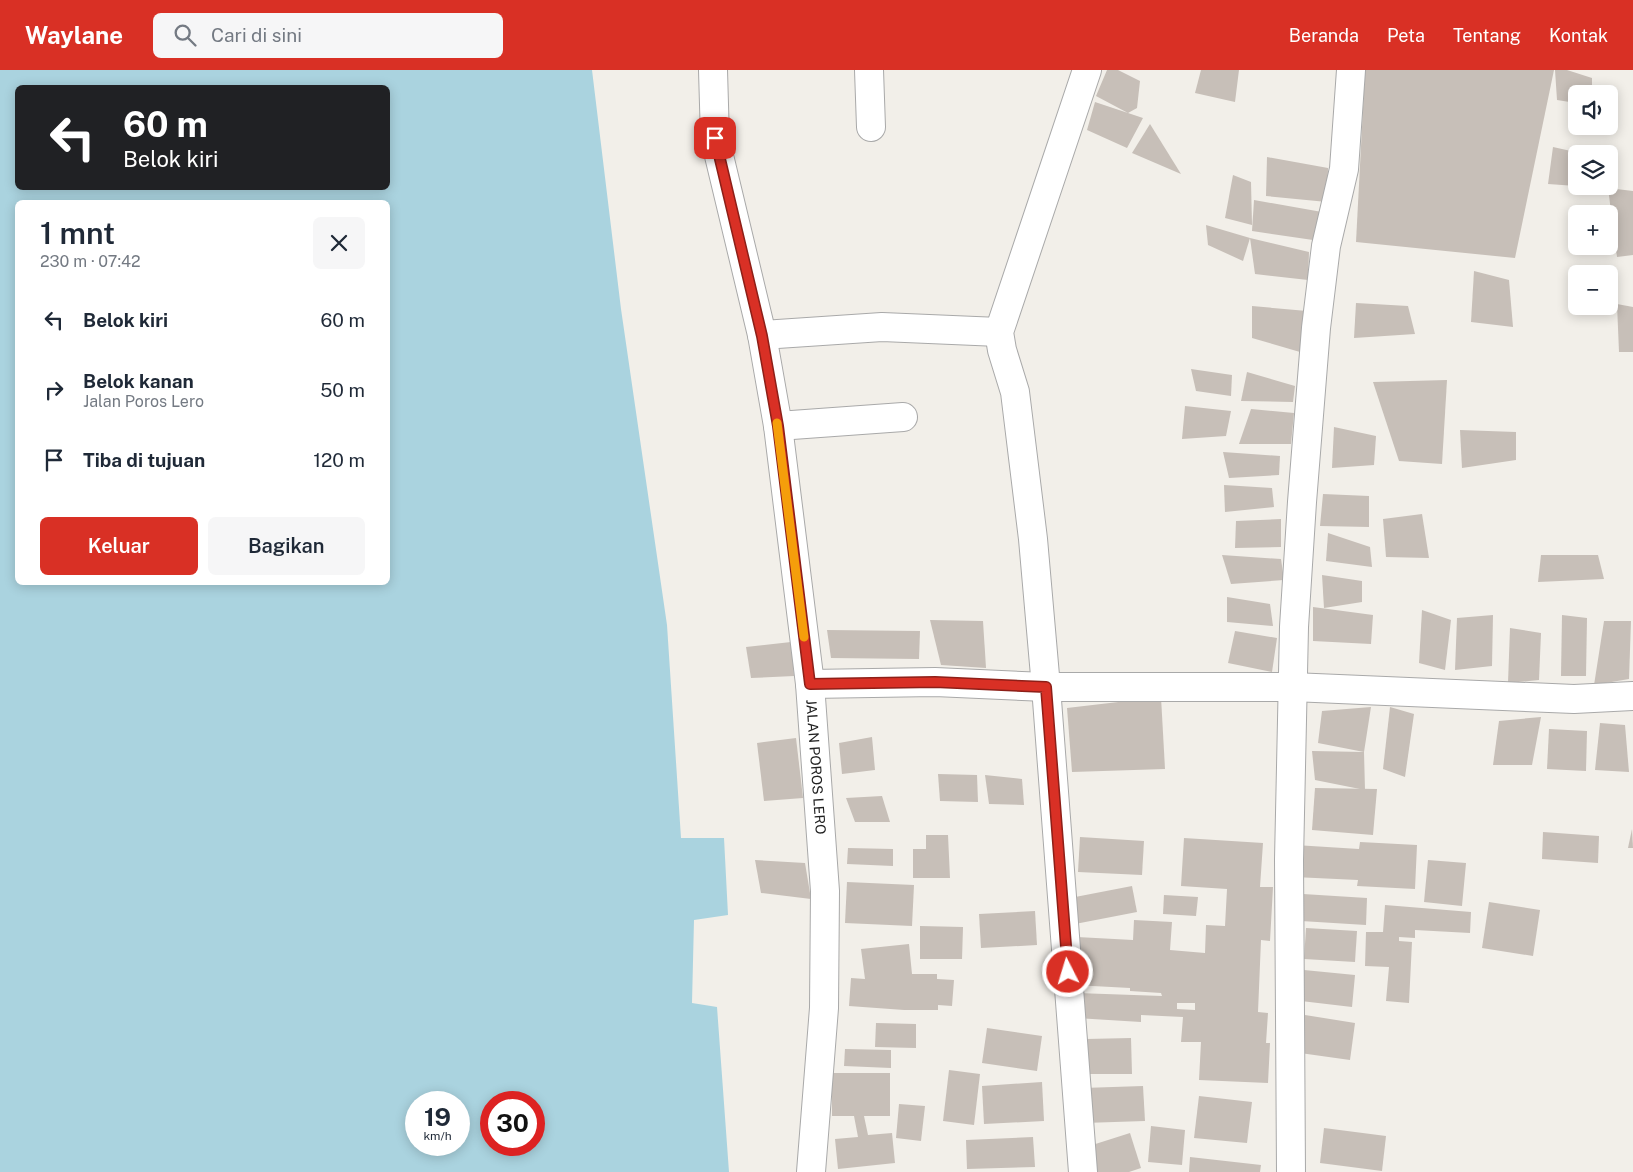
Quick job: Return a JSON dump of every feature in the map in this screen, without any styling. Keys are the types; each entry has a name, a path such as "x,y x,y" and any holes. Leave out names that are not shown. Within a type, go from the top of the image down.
{"street":[{"name":"JALAN POROS LERO","path":"713,70 715,138 762,336 778,426 810,684 825,891 824,1008 811,1172"},
{"path":"869,70 871,127"},
{"path":"1083,1172 1046,687 1022,436 1015,392 1002,350 999,332 1087,70"},
{"path":"1291,1172 1289,860 1292,687 1302,502 1316,328 1326,246 1344,169 1351,70"},
{"path":"762,336 882,327 999,332"},
{"path":"778,426 902,417"},
{"path":"810,684 935,682 1046,687 1292,687 1574,699 1633,696"}],"water":[{"path":"0,70 592,70 621,309 667,625 681,838 724,838 728,915 694,920 692,1003 717,1007 729,1172 0,1172"}],"building":[{"path":"1107,70 1118,70 1140,81 1137,108 1128,113 1096,96"},
{"path":"1201,70 1239,70 1235,102 1195,93"},
{"path":"1365,70 1554,70 1515,258 1356,242"},
{"path":"1555,70 1567,70 1592,78 1592,85 1568,85 1568,102 1557,100"},
{"path":"1095,102 1143,118 1127,148 1087,130"},
{"path":"1150,124 1181,174 1132,153"},
{"path":"1553,147 1568,150 1568,185 1548,184"},
{"path":"1267,157 1328,168 1327,202 1266,196"},
{"path":"1233,175 1251,182 1252,225 1225,218"},
{"path":"1618,189 1633,191 1633,255 1617,257 1618,205 1610,205 1609,195 1618,195"},
{"path":"1254,200 1322,212 1313,240 1252,231"},
{"path":"1206,225 1250,238 1243,261 1208,245"},
{"path":"1250,238 1309,252 1308,280 1255,274"},
{"path":"1474,271 1509,280 1513,327 1471,322"},
{"path":"1356,303 1408,306 1415,334 1354,338"},
{"path":"1618,304 1633,307 1633,352 1619,352"},
{"path":"1252,306 1307,311 1300,352 1252,338"},
{"path":"1191,369 1232,375 1231,396 1196,391"},
{"path":"1247,372 1295,386 1293,402 1241,401"},
{"path":"1447,380 1442,464 1399,461 1373,382"},
{"path":"1185,406 1231,411 1226,436 1182,439"},
{"path":"1251,409 1294,413 1291,444 1239,444"},
{"path":"1334,427 1376,436 1374,465 1332,468"},
{"path":"1460,430 1516,432 1516,460 1462,468"},
{"path":"1223,452 1280,456 1279,475 1229,478"},
{"path":"1224,485 1272,488 1274,507 1225,512"},
{"path":"1323,494 1369,496 1369,527 1320,526"},
{"path":"1422,514 1429,558 1386,557 1383,519"},
{"path":"1281,519 1281,547 1235,548 1236,521"},
{"path":"1328,533 1370,547 1372,567 1326,561"},
{"path":"1222,555 1281,559 1284,580 1231,584"},
{"path":"1541,555 1598,555 1604,579 1538,582"},
{"path":"1322,575 1362,581 1362,602 1324,608"},
{"path":"1227,597 1270,604 1273,626 1227,622"},
{"path":"1313,607 1373,615 1371,644 1313,641"},
{"path":"1422,610 1451,620 1445,670 1419,663"},
{"path":"1493,615 1492,666 1455,670 1457,618"},
{"path":"1562,615 1587,618 1586,676 1561,676"},
{"path":"930,620 983,621 986,668 941,665"},
{"path":"1604,621 1631,621 1629,679 1594,685"},
{"path":"1510,628 1541,633 1539,680 1508,683"},
{"path":"827,630 920,631 919,659 831,658"},
{"path":"1235,631 1277,638 1272,672 1228,663"},
{"path":"791,642 794,676 751,678 746,647"},
{"path":"1161,697 1165,769 1072,772 1067,708"},
{"path":"1371,707 1364,752 1318,743 1322,711"},
{"path":"1390,707 1414,714 1405,777 1383,769"},
{"path":"1541,717 1532,765 1493,765 1499,721"},
{"path":"1600,723 1625,725 1629,772 1595,770"},
{"path":"1549,729 1587,731 1586,771 1547,769"},
{"path":"872,737 875,770 842,774 839,743"},
{"path":"796,738 803,798 764,801 757,743"},
{"path":"1312,751 1364,752 1365,790 1315,780"},
{"path":"938,774 977,775 978,802 940,801"},
{"path":"985,775 1022,779 1024,805 989,804"},
{"path":"1315,788 1377,789 1373,835 1312,830"},
{"path":"882,796 890,822 855,822 846,798"},
{"path":"1632,829 1633,848 1628,848"},
{"path":"1543,832 1599,836 1598,863 1542,859"},
{"path":"926,835 948,835 950,878 913,878 913,849 926,849"},
{"path":"1080,837 1144,841 1142,875 1078,872"},
{"path":"1184,838 1263,843 1260,887 1273,887 1270,941 1261,940 1258,1012 1268,1013 1266,1043 1270,1043 1268,1083 1199,1080 1201,1042 1181,1042 1183,1017 1141,1015 1141,1022 1076,1018 1077,993 1162,996 1161,993 1130,991 1130,988 1074,985 1077,937 1133,940 1134,920 1172,922 1170,950 1205,953 1206,925 1225,926 1227,889 1181,886","holes":["1177,1003 1195,1003 1195,1010 1177,1009"]},
{"path":"1360,842 1417,845 1415,889 1357,886 1358,880 1294,877 1295,845 1359,849"},
{"path":"848,848 893,849 893,866 847,864"},
{"path":"755,860 805,863 811,899 761,893"},
{"path":"1428,860 1466,863 1462,906 1424,902"},
{"path":"847,882 914,885 912,926 845,923"},
{"path":"1132,886 1137,912 1075,924 1070,898"},
{"path":"1303,894 1367,898 1366,925 1301,921"},
{"path":"1164,895 1198,897 1196,916 1163,914"},
{"path":"1489,902 1540,910 1533,956 1482,948"},
{"path":"1385,905 1471,912 1470,933 1415,930 1415,938 1399,937 1399,941 1412,942 1409,1003 1386,1001 1389,967 1365,966 1366,932 1383,932"},
{"path":"1035,911 1037,945 981,948 979,914"},
{"path":"920,926 963,927 962,959 920,959"},
{"path":"1306,928 1357,931 1355,962 1304,959"},
{"path":"909,944 912,974 937,974 937,979 954,980 952,1006 938,1005 938,1010 904,1010 849,1006 851,978 865,979 861,949"},
{"path":"1304,970 1355,975 1352,1007 1301,1001"},
{"path":"1305,1015 1355,1023 1350,1060 1300,1053"},
{"path":"876,1023 916,1024 916,1048 875,1047"},
{"path":"987,1028 1042,1036 1037,1071 982,1063"},
{"path":"1131,1038 1132,1074 1087,1074 1086,1039"},
{"path":"845,1049 891,1050 891,1068 844,1066"},
{"path":"949,1070 980,1074 974,1125 943,1121"},
{"path":"832,1073 890,1073 890,1116 864,1116 868,1135 892,1133 895,1163 838,1169 835,1139 858,1137 854,1116 832,1116"},
{"path":"1042,1082 1044,1121 984,1124 982,1086"},
{"path":"1143,1086 1145,1121 1084,1123 1083,1088"},
{"path":"1199,1096 1252,1102 1247,1143 1194,1138"},
{"path":"899,1104 925,1106 921,1141 896,1138"},
{"path":"1151,1126 1185,1130 1182,1165 1148,1162"},
{"path":"1324,1128 1386,1136 1382,1171 1320,1163"},
{"path":"1130,1133 1141,1168 1129,1172 1094,1172 1086,1147"},
{"path":"1033,1137 1035,1167 967,1169 966,1140"},
{"path":"1190,1157 1261,1165 1260,1172 1189,1172"}],"slow traffic":[{"path":"777,423 804,637"}],"route":[{"path":"715,138 762,336 778,426 810,684 935,682 1046,687 1068,972"}]}
